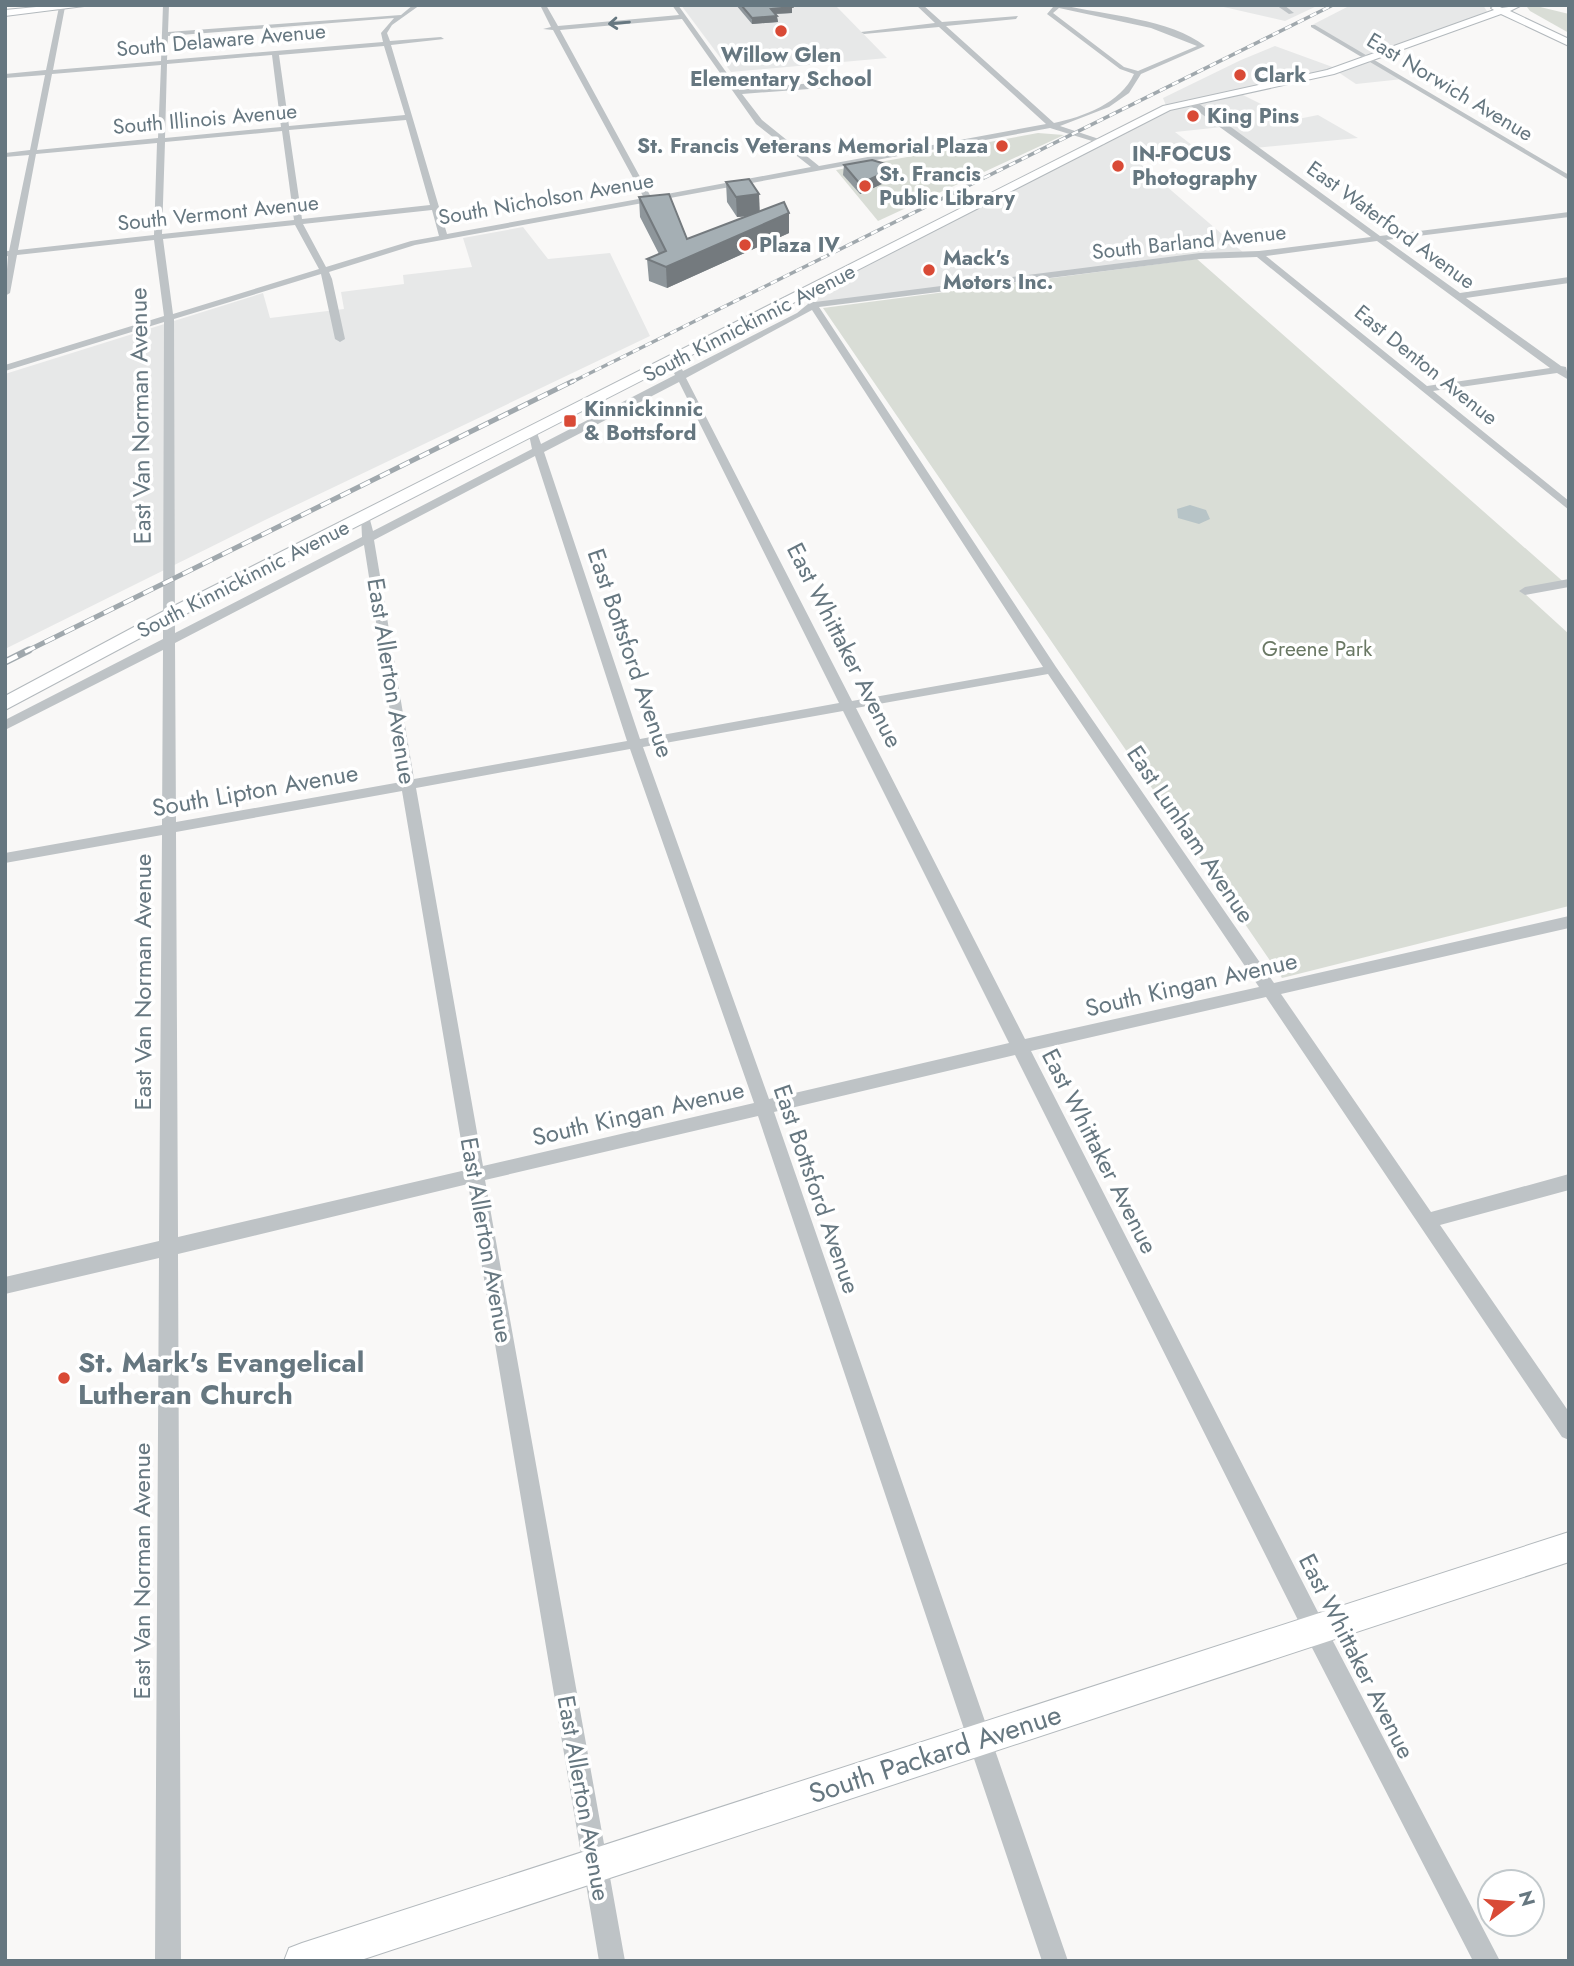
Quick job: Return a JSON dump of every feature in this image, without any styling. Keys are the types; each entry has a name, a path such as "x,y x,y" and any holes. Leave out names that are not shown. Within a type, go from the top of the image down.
{"street":[{"path":"5,12 88,5"},
{"name":"East Van Norman Avenue","path":"166,5 158,237 169,318 168,1961"},
{"path":"416,5 385,28 387,43 444,237"},
{"path":"543,5 649,200"},
{"path":"675,5 769,132 818,169"},
{"path":"919,5 1053,126 1102,143"},
{"path":"1279,5 1291,13"},
{"path":"1483,5 1488,11 1483,18"},
{"path":"1491,5 1512,7 1569,36"},
{"path":"1054,6 1170,31 1192,38 1202,46 1138,73 1122,68 1049,13 1054,6"},
{"path":"5,293 9,253 33,152 62,7"},
{"path":"1512,7 1520,19"},
{"name":"South Kinnickinnic Avenue","path":"5,726 537,451 676,369 1167,108 1317,75 1512,7"},
{"path":"165,34 402,16"},
{"path":"545,29 683,17"},
{"path":"864,32 1016,17"},
{"path":"1483,18 1520,19 1569,43"},
{"name":"East Norwich Avenue","path":"1314,26 1569,178"},
{"name":"South Delaware Avenue","path":"5,76 441,39"},
{"path":"275,53 298,222 323,270 331,292 340,339"},
{"name":"South Nicholson Avenue","path":"5,368 323,270 444,237 1053,126 1123,96 1135,85 1138,73"},
{"path":"737,92 850,84"},
{"name":"East Waterford Avenue","path":"1191,102 1564,369 1569,377"},
{"name":"South Illinois Avenue","path":"5,155 409,117"},
{"path":"1077,136 1083,153"},
{"name":"South Vermont Avenue","path":"9,253 436,207"},
{"name":"South Barland Avenue","path":"809,300 1233,251 1259,254 1569,214"},
{"name":"East Denton Avenue","path":"1259,254 1569,507"},
{"path":"1459,296 1569,280"},
{"name":"East Lunham Avenue","path":"809,300 1051,669 1569,1430"},
{"name":"South Kinnickinnic Avenue","path":"5,704 168,616 532,432 676,369"},
{"name":"East Whittaker Avenue","path":"676,369 1315,1630 1488,1961"},
{"path":"1427,389 1564,369"},
{"name":"East Bottsford Avenue","path":"532,432 635,744 764,1108 1055,1961"},
{"name":"East Allerton Avenue","path":"365,518 408,785 612,1961"},
{"path":"1525,591 1569,583"},
{"name":"South Lipton Avenue","path":"5,858 1051,669"},
{"name":"South Kingan Avenue","path":"5,1286 1020,1047 1566,925"},
{"path":"1425,1221 1569,1182"},
{"name":"South Packard Avenue","path":"302,1961 1569,1547"}],"shaded area":[{"name":"Willow Glen Elementary School","path":"681,5 835,5 887,58 731,72"},
{"path":"1215,5 1319,5 1285,21"},
{"path":"1351,5 1483,5 1488,13 1370,59 1403,79 1356,84 1335,70 1239,93 1293,120 1318,115 1358,138 1255,148 1222,127 1175,132 1201,152 1136,160 1245,254 1217,255 813,305 806,294 1167,108 1163,98 1241,60 1275,46 1338,69 1368,59 1312,25"},
{"path":"523,227 548,259 610,253 650,336 265,520 5,649 5,374 263,293 270,318 344,309 341,292 404,284 403,275 472,267 463,238"},
{"path":"1190,505 1206,510 1210,519 1199,524 1178,518 1177,509"}],"green space":[{"path":"1532,5 1569,14 1569,33 1530,11 1527,7"},
{"path":"1038,133 1064,135 878,221 836,170"},
{"name":"Greene Park","path":"1197,259 1567,585 1524,593 1569,634 1569,906 1282,978 823,308"}],"building":[{"path":"741,5 792,7 771,9 777,16 752,18"},
{"path":"872,160 896,167 860,184 844,165"},
{"path":"749,179 759,194 736,197 726,182"},
{"path":"669,194 687,239 784,202 789,213 666,267 647,259 666,251 639,197"}],"railway":[{"path":"570,383 1333,5"},
{"path":"25,652 573,381"},
{"path":"25,652 29,650"},
{"path":"5,662 25,652"}],"place":[{"name":"Willow Glen Elementary School","path":"781,31"},
{"name":"Clark","path":"1240,75"},
{"name":"King Pins","path":"1193,116"},
{"name":"St. Francis Veterans Memorial Plaza","path":"1002,146"},
{"name":"IN-FOCUS Photography","path":"1118,166"},
{"name":"St. Francis Public Library","path":"865,186"},
{"name":"Plaza IV","path":"745,245"},
{"name":"Mack's Motors Inc.","path":"929,270"},
{"name":"Kinnickinnic & Bottsford","path":"570,421"},
{"name":"St. Mark's Evangelical Lutheran Church","path":"64,1378"}]}
